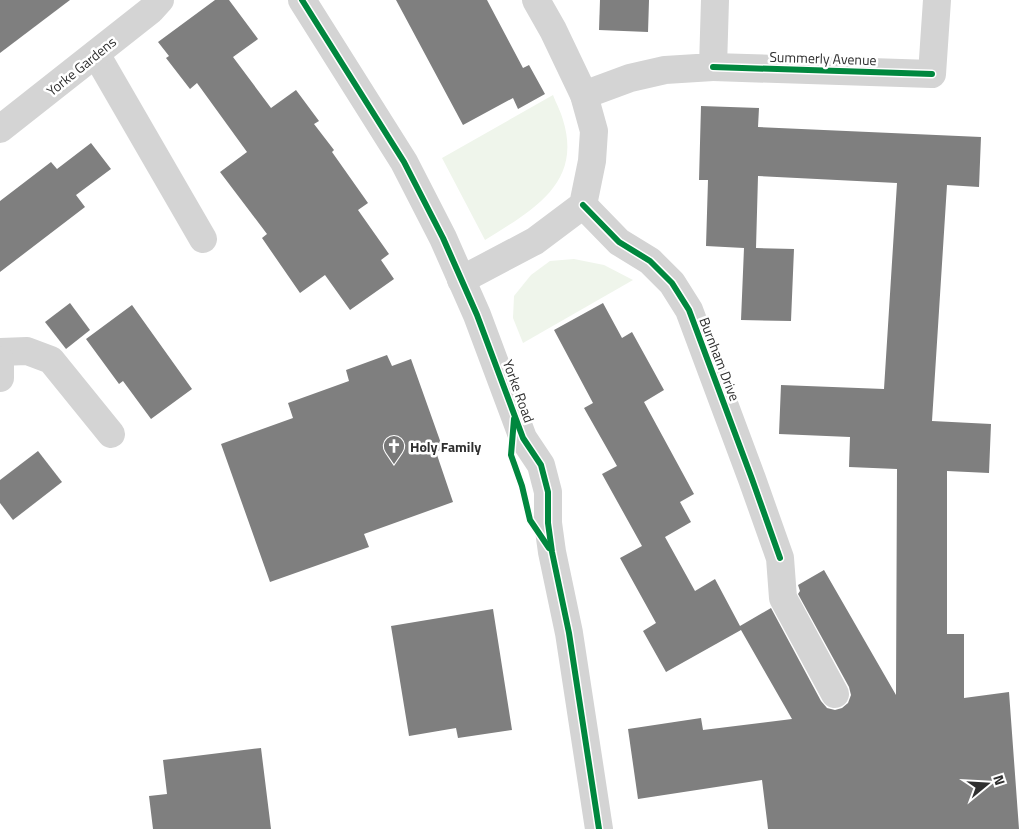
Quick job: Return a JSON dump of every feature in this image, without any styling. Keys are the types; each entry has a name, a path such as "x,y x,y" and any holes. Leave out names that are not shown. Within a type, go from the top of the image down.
{"street":[{"name":"Yorke Gardens","path":"0,129 151,10 160,0"},
{"name":"Yorke Road","path":"302,0 404,162 443,238 477,315 523,438 541,465 548,492 548,523 552,552 569,633 599,829"},
{"path":"461,280 535,241 583,205 592,161 594,131 584,95 553,30 536,0"},
{"path":"713,67 715,0"},
{"name":"Summerly Avenue","path":"584,95 630,78 665,70 713,67 932,74 937,0"},
{"path":"96,54 203,239"},
{"name":"Burnham Drive","path":"583,205 619,242 650,261 672,283 689,310 780,558 783,598 834,694"},
{"path":"0,352 26,351 51,360 111,434"},
{"path":"0,360 0,378"}],"shaded area":[{"path":"553,95 562,117 567,142 566,162 559,178 549,193 535,206 485,240 442,158"},
{"path":"574,259 604,265 633,280 523,343 513,318 514,296 531,275 550,261"}],"building":[{"path":"0,0 70,0 0,53"},
{"path":"215,0 229,0 258,39 233,57 271,108 296,90 319,121 314,124 334,150 332,152 368,203 358,210 389,254 381,260 394,279 350,310 325,275 300,293 262,238 267,234 220,172 247,152 197,83 190,89 166,58 169,56 158,42"},
{"path":"396,0 487,0 523,68 529,65 545,94 518,109 513,98 463,125"},
{"path":"600,0 649,0 648,32 599,30"},
{"path":"701,106 759,108 758,127 981,137 979,187 947,185 932,421 991,424 989,473 947,471 947,634 964,634 964,698 1009,692 1019,829 768,829 762,780 638,799 628,729 701,718 703,730 792,719 741,630 666,672 643,631 656,623 620,558 642,546 602,474 617,466 584,408 593,403 554,330 603,303 622,338 632,332 664,390 644,402 694,494 680,502 691,522 665,537 695,591 715,579 740,626 771,608 821,701 827,708 835,710 842,708 848,703 851,695 849,687 798,594 800,591 798,585 824,570 896,695 897,469 849,467 850,437 779,434 781,385 884,389 897,183 758,176 756,248 794,249 791,321 741,320 744,248 706,246 708,180 699,180"},
{"path":"91,143 111,169 76,195 85,207 0,272 0,201 51,162 57,169"},
{"path":"70,303 90,330 66,349 45,322"},
{"path":"132,305 192,389 151,419 123,381 119,384 86,339"},
{"name":"Holy Family","path":"387,355 392,366 411,359 443,449 436,452 453,502 364,534 369,547 270,582 221,444 293,418 288,403 349,381 346,370"},
{"path":"38,451 62,482 13,520 0,503 0,480"},
{"path":"493,609 512,730 458,738 456,728 409,736 391,626"},
{"path":"261,748 271,829 153,829 149,796 167,794 163,760"}],"cycle path":[{"path":"302,0 404,162 443,238 477,315 523,438 541,465 548,492 548,523 552,552 569,633 599,829"},
{"path":"713,67 932,74"},
{"path":"583,205 619,242 650,261 672,283 689,310 780,558"},
{"path":"514,419 511,455 522,486 530,520 549,548"}],"place":[{"name":"Holy Family","path":"394,465"}]}
